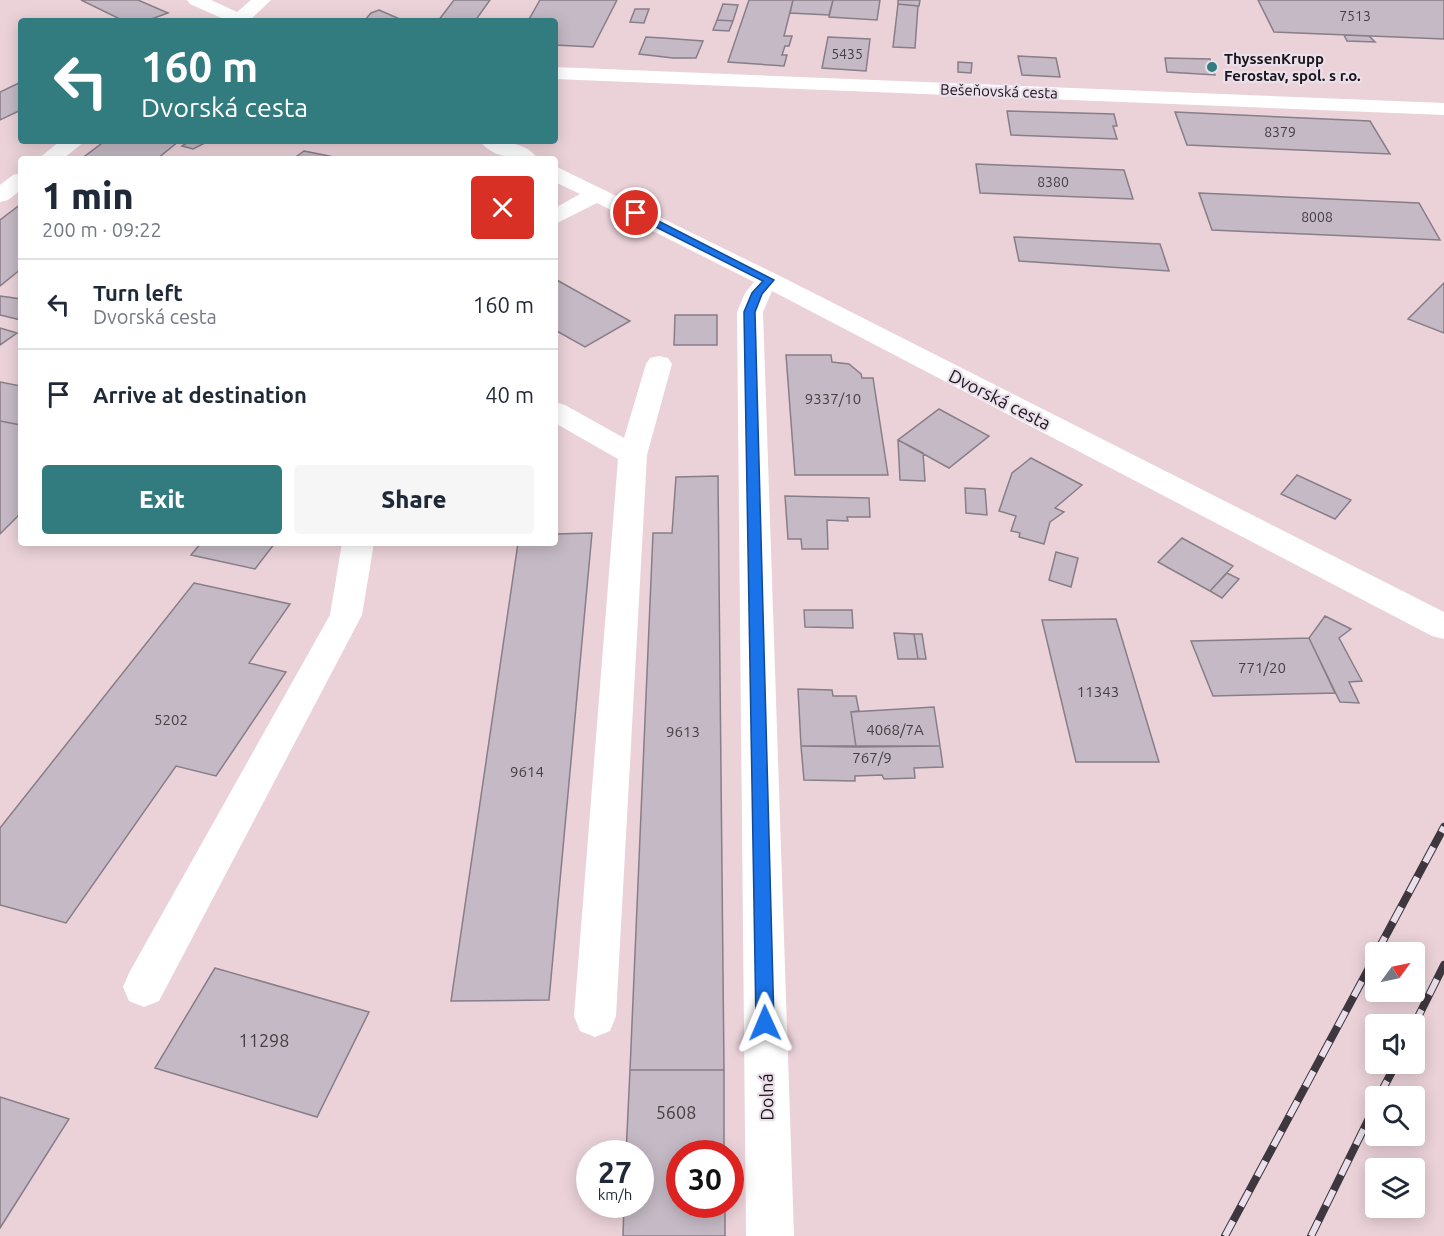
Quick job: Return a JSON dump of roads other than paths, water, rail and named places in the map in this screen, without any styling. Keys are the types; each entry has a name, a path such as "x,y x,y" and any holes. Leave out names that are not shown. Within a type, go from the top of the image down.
{"street":[{"path":"196,0 236,18"},
{"path":"242,18 262,0"},
{"name":"Bešeňovská cesta","path":"558,73 1444,109"},
{"path":"53,156 70,144"},
{"path":"497,144 521,156"},
{"name":"Dvorská cesta","path":"558,174 769,280 1444,627"},
{"path":"0,195 18,182"},
{"path":"558,215 597,194"},
{"name":"Dolná","path":"769,280 757,293 750,312 770,1236"},
{"path":"595,1016 633,455 659,364"},
{"path":"558,413 633,455"},
{"path":"144,987 345,615 357,546"}],"railway":[{"path":"1382,942 1444,827"},
{"path":"1420,1014 1444,965"},
{"path":"1225,1236 1365,975"},
{"path":"1384,1086 1391,1074"},
{"path":"1311,1236 1365,1126"}],"place":[{"name":"ThyssenKrupp Ferostav, spol. s r.o.","path":"1212,67"}]}
